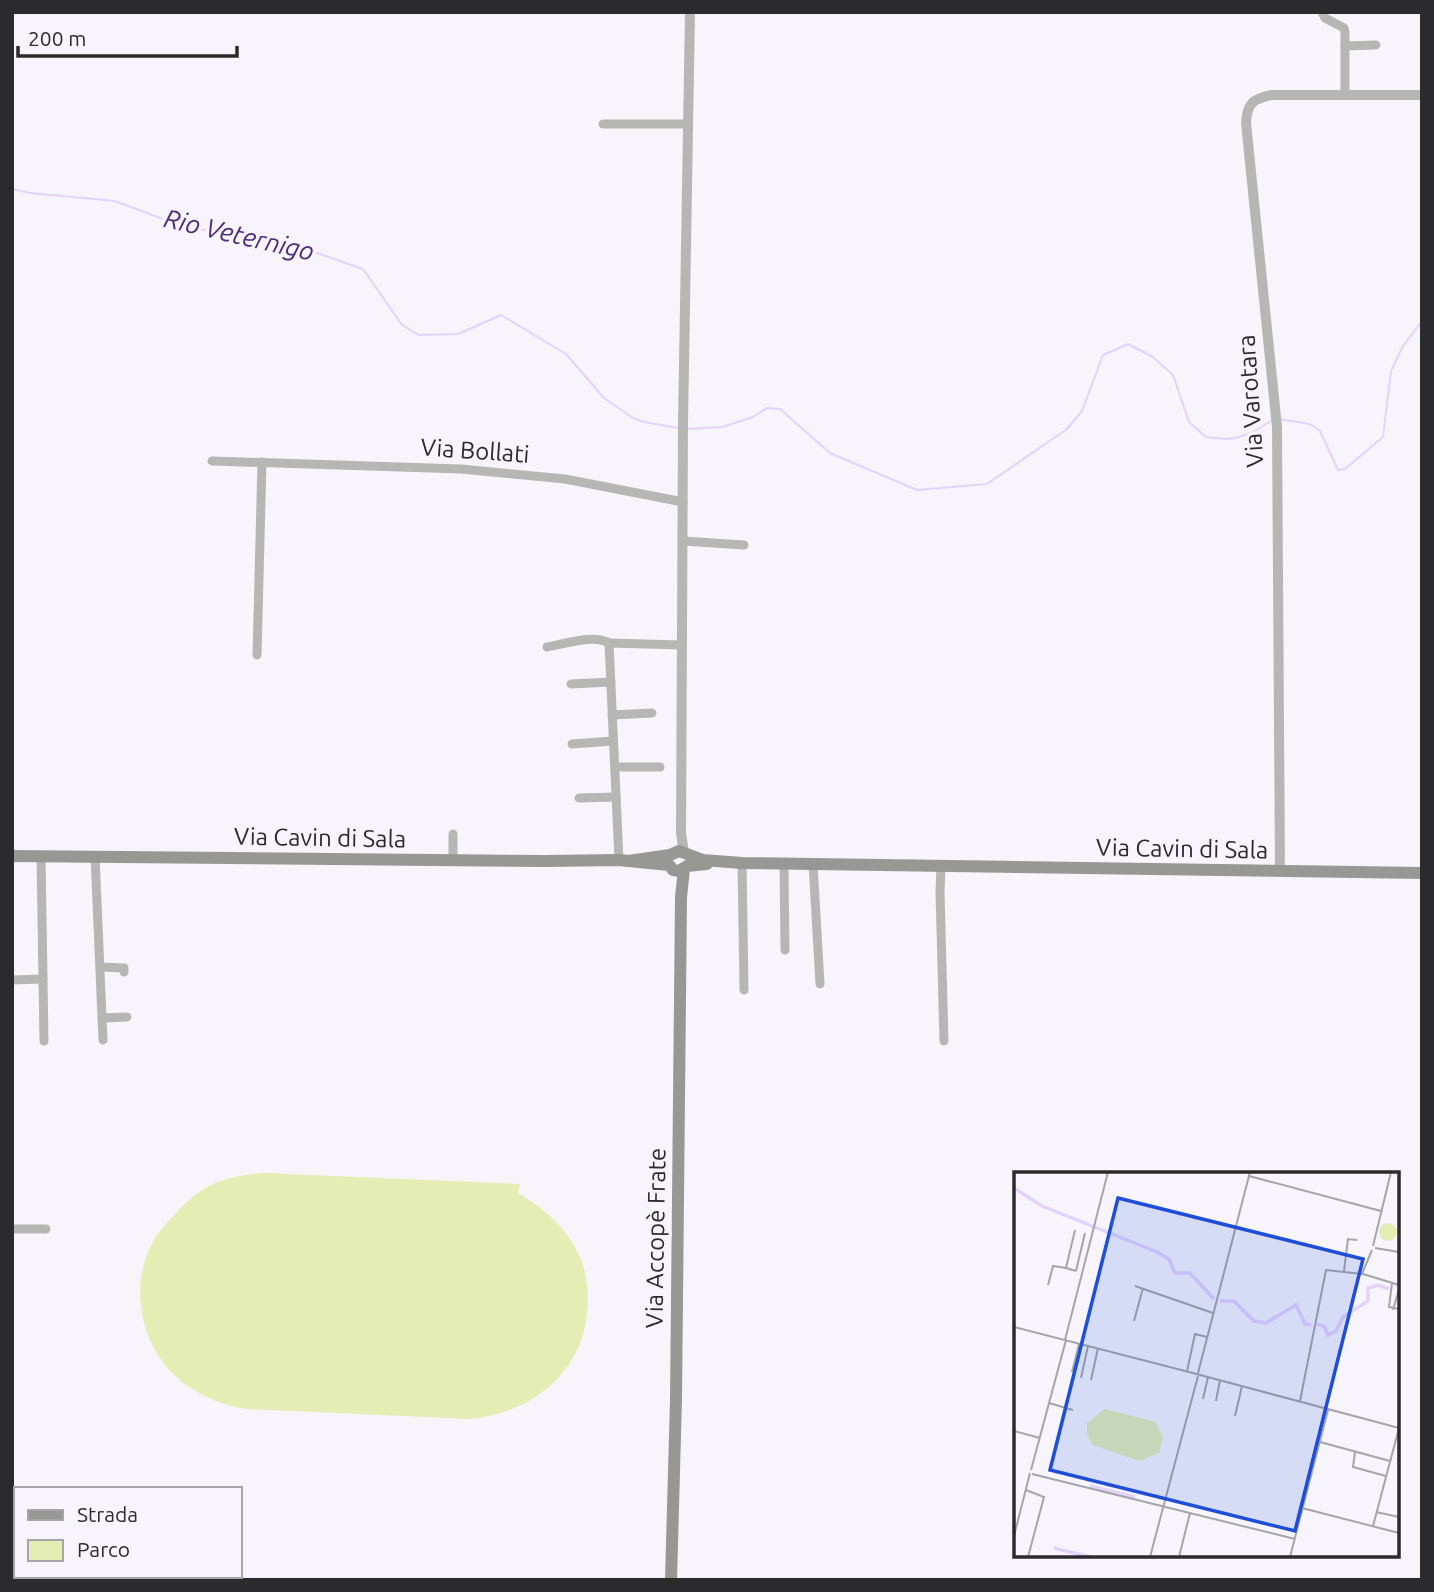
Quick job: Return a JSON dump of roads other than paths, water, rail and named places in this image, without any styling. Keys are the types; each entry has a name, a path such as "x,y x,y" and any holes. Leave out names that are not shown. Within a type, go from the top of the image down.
{"main road":[{"name":"Via Cavin di Sala","path":"12,856 719,861 1422,873"},
{"name":"Via Accopè Frate","path":"671,1580 676,1401 681,897 678,861"}],"street":[{"path":"678,861 681,833 683,428 690,12"},
{"path":"1321,12 1325,18 1344,28 1345,95"},
{"path":"1345,46 1376,45"},
{"name":"Via Varotara","path":"1280,871 1277,421 1247,112 1253,102 1263,97 1422,94"},
{"path":"603,124 688,124"},
{"name":"Via Bollati","path":"212,461 461,469 565,479 683,502"},
{"path":"257,655 262,462"},
{"path":"683,541 744,545"},
{"path":"547,647 602,639 609,643 682,645"},
{"path":"609,643 616,797 623,860"},
{"path":"571,684 611,682"},
{"path":"612,715 652,713"},
{"path":"572,744 613,741"},
{"path":"615,767 660,767"},
{"path":"579,798 616,797"},
{"path":"453,834 453,860"},
{"path":"41,856 44,1041"},
{"path":"95,856 103,1040"},
{"path":"742,863 744,990"},
{"path":"784,864 785,950"},
{"path":"813,864 820,984"},
{"path":"941,866 944,1041"},
{"path":"100,967 124,968 124,972"},
{"path":"12,979 43,979"},
{"path":"102,1018 127,1017"},
{"path":"12,1229 46,1230"}],"waterway":[{"name":"Rio Veternigo","path":"12,189 115,201 184,227 288,243 363,269 402,325 419,335 458,334 501,315 566,354 604,398 633,418 678,428"},
{"name":"Rio Veternigo","path":"1280,419 1316,427 1338,470 1345,469 1383,437 1391,371 1403,346 1422,321"},
{"name":"Rio Veternigo","path":"687,429 722,427 753,417 767,408 780,409 830,453 917,490 987,484 1067,429 1082,411 1103,355 1128,344 1153,357 1173,375 1189,422 1206,437 1236,438 1271,421"}]}
